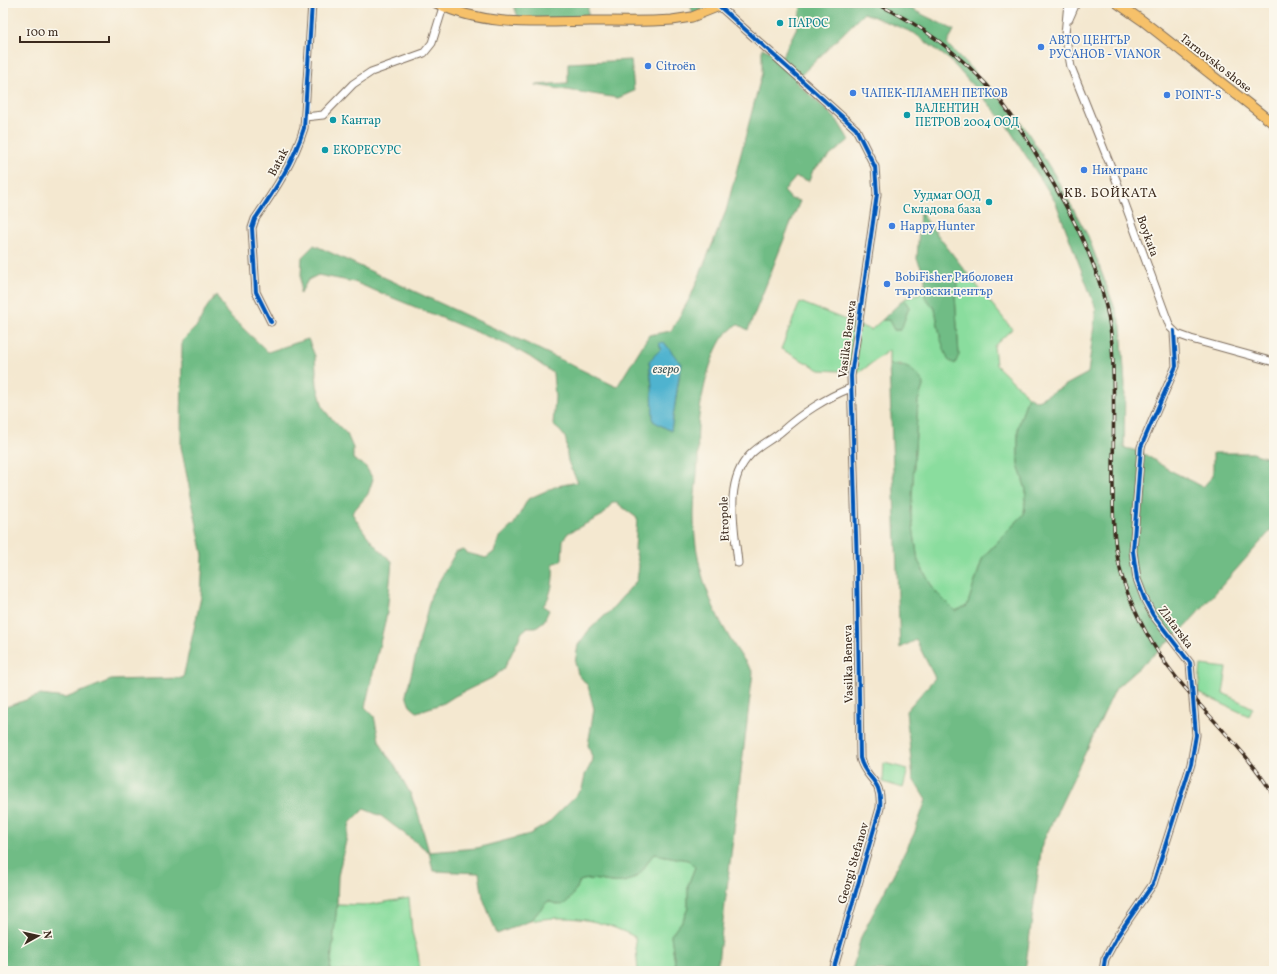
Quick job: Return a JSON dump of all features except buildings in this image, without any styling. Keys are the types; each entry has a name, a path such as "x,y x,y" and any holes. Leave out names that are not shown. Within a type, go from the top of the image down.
{"main road":[{"name":"Tarnovsko shose","path":"1117,3 1143,21 1274,124"},
{"name":"Tarnovsko shose","path":"1126,3 1143,21"},
{"path":"440,5 467,15 489,20 534,22 672,20 692,17 723,5"}],"street":[{"name":"Batak","path":"270,322 256,292 252,228 255,219 278,184 299,144 305,117 312,3"},
{"name":"Boykata","path":"1068,3 1065,34 1068,53 1077,82 1117,182 1165,317 1174,331"},
{"name":"Boykata","path":"1066,25 1076,3"},
{"path":"305,117 322,115 353,84 371,72 414,58 424,53 432,43 440,5"},
{"name":"Vasilka Beneva","path":"723,5 856,129 875,167 877,194 851,388 857,566 859,750 861,765"},
{"path":"1174,331 1191,339 1274,362"},
{"name":"Zlatarska","path":"1102,971 1105,959 1118,935 1154,884 1191,764 1196,735 1190,663 1152,615 1137,579 1133,551 1141,447 1176,366 1174,331"},
{"name":"Etropole","path":"738,563 733,510 734,490 743,464 755,450 798,418 840,392 851,388"},
{"name":"Georgi Stefanov","path":"833,971 880,808 880,789 861,765"}],"green space":[{"path":"513,3 588,3 588,19 519,20"},
{"path":"690,3 716,3 693,14"},
{"path":"802,3 899,3 954,30 947,44 1018,117 1054,174 1088,236 1121,325 1125,384 1124,448 1142,453 1171,471 1203,487 1213,476 1213,453 1253,453 1274,460 1274,527 1184,628 1116,688 1042,844 1025,971 852,971 861,937 914,834 926,800 913,779 906,711 935,678 916,640 900,648 889,365 901,366 910,369 924,383 918,401 911,513 918,561 934,590 955,611 967,606 983,557 1024,514 1026,490 1018,464 1018,427 1028,396 1036,401 1088,373 1096,309 1056,203 1004,121 950,60 914,33 864,13 795,81 837,120 849,140 813,170 809,181 796,177 784,191 791,199 800,201 748,330 737,324 724,336 714,355 706,380 699,416 698,462 694,500 695,535 698,556 703,577 718,617 728,636 753,672 717,971 676,971 671,935 683,920 688,908 688,885 695,867 688,860 654,854 639,874 630,880 615,882 587,879 580,881 572,896 563,904 557,905 548,901 530,921 497,934 483,898 479,873 433,871 429,852 477,848 530,834 547,824 582,789 585,775 593,760 588,745 594,709 588,686 578,674 575,663 578,645 589,630 610,611 637,580 639,566 635,549 637,518 617,503 612,503 603,515 568,533 563,540 562,560 553,564 552,586 543,606 549,610 544,621 536,627 528,627 522,632 504,669 492,678 444,703 417,712 410,706 406,695 431,595 456,552 464,550 467,553 486,558 494,552 500,537 514,524 528,499 557,486 578,482 568,461 565,438 563,434 553,425 555,397 553,373 530,357 508,345 354,282 318,275 308,280 300,294 302,257 314,245 524,342 617,387 649,335 671,331 691,296 726,211 762,73 762,48 782,57 797,27","holes":["661,349 681,364 671,430 652,386 649,361"]},
{"path":"631,60 634,91 618,98 535,85 568,83 568,63"},
{"path":"920,212 974,282 961,278 958,280 955,295 959,355 955,364 948,360 941,340 935,309 925,297 925,276 917,259"},
{"path":"961,278 974,282 1012,329 994,346 996,365 1028,396 1018,427 1018,464 1026,490 1024,514 983,557 967,606 955,611 934,591 918,561 911,513 918,401 924,383 901,364 889,365 889,350 860,372 820,370 781,349 800,302 871,330 882,320 889,320 894,330 900,330 909,308 904,299 925,291 925,297 935,309 941,340 959,355 955,295 958,279"},
{"path":"216,295 227,313 268,352 308,339 315,356 317,385 323,407 329,416 347,434 353,448 353,459 366,467 373,479 368,494 352,513 360,526 380,551 392,561 387,613 365,707 374,716 379,740 410,793 418,813 429,852 381,816 364,809 350,823 338,876 337,904 330,971 3,971 3,708 40,695 66,698 111,680 183,678 201,597 203,555 181,447 182,341 198,325 207,307"},
{"path":"904,299 909,307 901,330 894,330 889,320 882,320"},
{"path":"1201,665 1227,668 1223,693 1253,708 1249,716 1198,693"},
{"path":"884,763 908,769 903,788 883,782"},
{"path":"654,854 688,860 695,867 688,885 688,908 683,920 671,935 676,971 638,971 635,937 609,926 596,922 571,918 530,921 548,901 559,905 576,890 580,881 587,879 615,882 630,880 639,874"},
{"path":"409,898 412,932 418,954 420,971 330,971 337,904 367,905"}],"water":[{"name":"езеро","path":"664,342 681,364 671,431 653,421 652,386 649,361 661,349 659,343"}],"railway":[{"path":"875,3 892,11 924,31 954,53 994,93 1028,142 1052,181 1076,225 1096,271 1109,320 1112,345 1114,415 1114,522 1118,559 1124,583 1146,632 1168,667 1188,692 1240,749 1274,796"}],"cycle path":[{"path":"271,322 256,292 252,228 255,219 277,186 289,164 304,128 312,3"},
{"path":"719,6 856,129 875,167 877,194 851,376 857,566 860,758 862,765 879,791 880,808 833,971"},
{"path":"1103,971 1105,959 1118,935 1153,884 1191,764 1196,735 1190,663 1153,615 1145,600 1137,579 1133,551 1141,447 1176,366 1174,331"}],"place":[{"name":"ПАРОС","path":"780,23"},
{"name":"АВТО ЦЕНТЪР РУСАНОВ - VIANOR","path":"1041,47"},
{"name":"Citroën","path":"648,66"},
{"name":"ЧАПЕК-ПЛАМЕН ПЕТКОВ","path":"853,93"},
{"name":"POINT-S","path":"1167,95"},
{"name":"ВАЛЕНТИН ПЕТРОВ 2004 ООД","path":"907,115"},
{"name":"Кантар","path":"333,120"},
{"name":"ЕКОРЕСУРС","path":"325,150"},
{"name":"Нимтранс","path":"1084,170"},
{"name":"Уудмат ООД Складова база","path":"989,202"},
{"name":"Happy Hunter","path":"892,226"},
{"name":"BobiFisher Риболовен търговски център","path":"887,284"}],"district":[{"name":"КВ. БОЙКАТА","path":"1111,192"}]}
